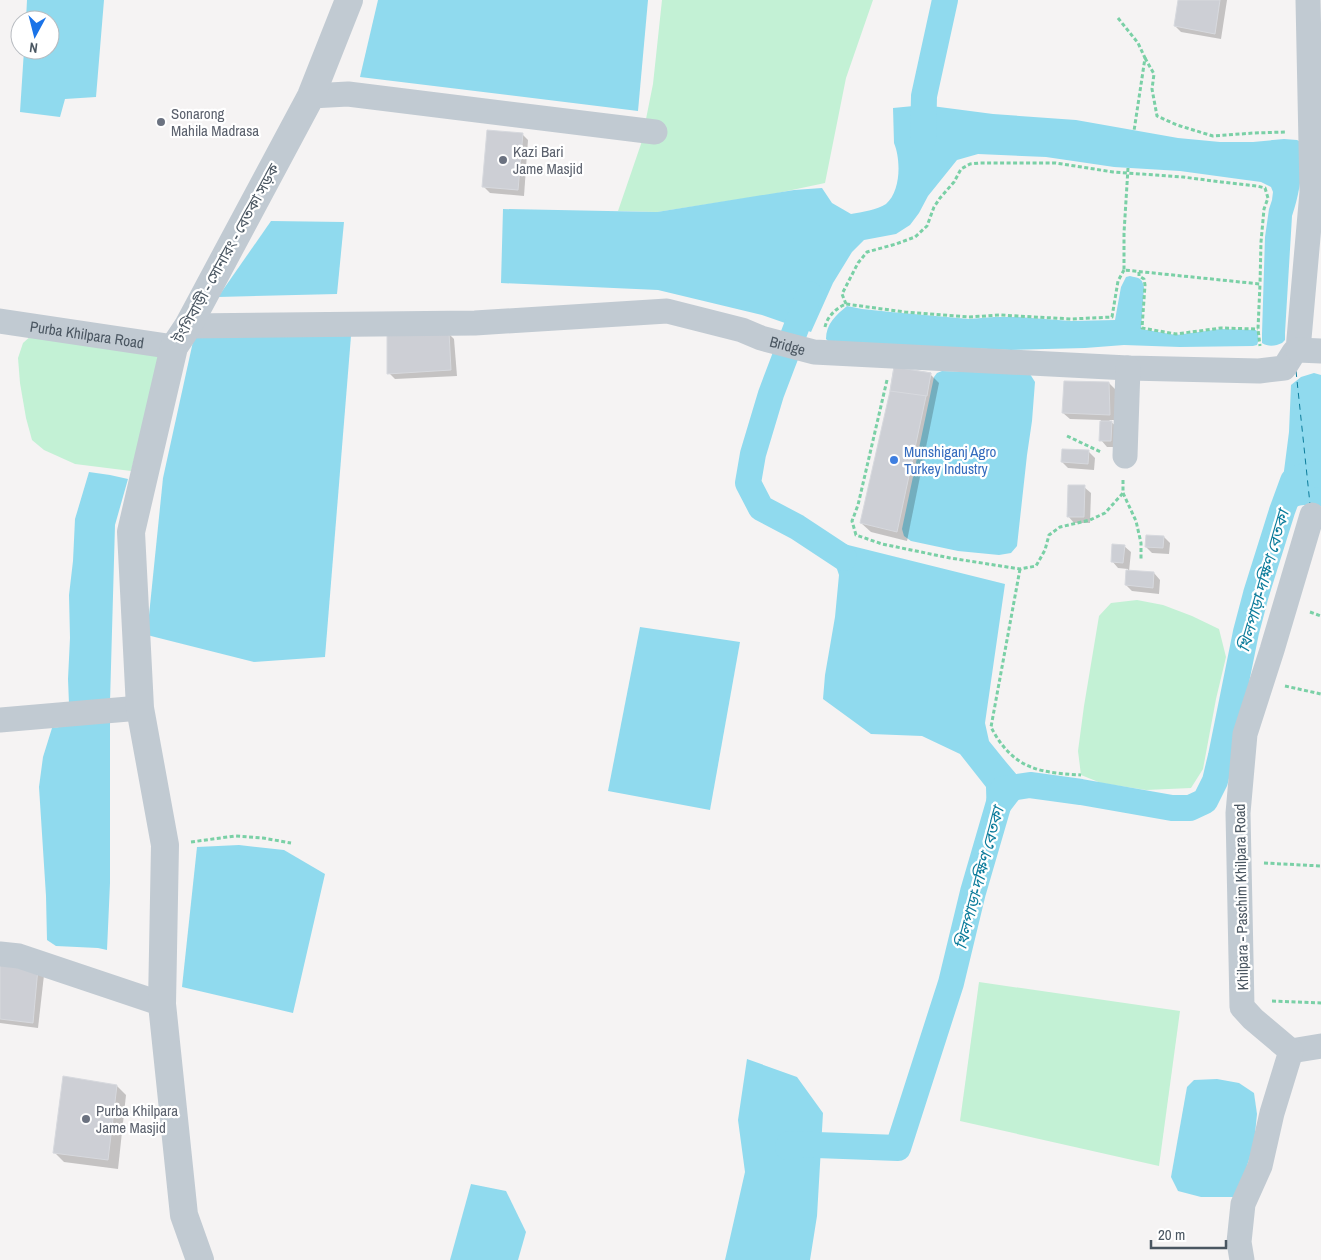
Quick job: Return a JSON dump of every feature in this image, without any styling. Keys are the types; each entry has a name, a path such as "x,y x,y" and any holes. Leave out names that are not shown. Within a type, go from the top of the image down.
{"street":[{"name":"টংগিবাড়ী - সোনারং - বেতকা সড়ক","path":"200,1260 184,1216 162,1004 166,845 140,708 131,532 181,337 311,96 349,0"},
{"path":"1308,0 1311,132 1317,191 1309,350"},
{"path":"311,96 348,94 655,132"},
{"name":"Purba Khilpara Road","path":"0,321 181,337 475,324 667,311 742,330 761,338"},
{"name":"Bridge","path":"761,338 814,352 1128,368 1259,371 1284,368 1294,352 1309,350"},
{"path":"1125,456 1128,368"},
{"name":"Khilpara - Paschim Khilpara Road","path":"1291,1051 1242,1008 1238,813 1245,734 1312,514"},
{"path":"0,720 140,708"},
{"path":"0,954 19,956 162,1004"},
{"path":"1242,1260 1239,1242 1243,1204 1260,1166 1272,1112 1291,1051 1321,1046"}],"path":[{"path":"1118,18 1138,43 1154,74 1152,88 1157,116 1177,125 1213,136 1311,132"},
{"path":"1134,131 1145,58"},
{"path":"1128,168 1128,174 1124,233 1124,270 1118,281 1112,317 1071,319 1017,316 954,316 853,306 846,304 842,294 858,263 867,252 915,237 927,226 934,207 954,182 960,169 970,164 1056,163 1128,174 1183,177 1265,188 1268,198 1264,209 1258,329 1221,328 1176,334 1142,328 1145,285 1144,279 1139,276 1139,272"},
{"path":"1124,270 1260,284"},
{"path":"887,380 858,505 852,521 856,535 882,544 950,558 1020,569 1036,566 1049,535 1060,526 1090,520 1105,513 1123,493"},
{"path":"1068,436 1113,457 1125,456 1123,493 1136,521 1141,543 1141,559"},
{"path":"1020,569 991,727 997,739 1011,755 1030,767 1060,774 1081,775"},
{"path":"1262,680 1321,694"},
{"path":"166,845 235,836 291,843"},
{"path":"1258,863 1321,866"},
{"path":"1242,999 1321,1003"}],"green space":[{"path":"662,0 873,0 846,78 825,183 773,194 657,212 618,211 641,144 653,84"},
{"path":"32,335 162,352 131,471 75,464 44,450 32,440 20,383 18,358 23,343"},
{"path":"1137,600 1163,605 1219,629 1226,657 1203,769 1191,788 1146,790 1101,783 1081,775 1078,751 1099,616 1111,603"},
{"path":"979,982 1180,1011 1159,1166 960,1121"}],"water":[{"path":"27,0 104,0 96,97 65,99 60,117 20,112 23,60 60,60 60,10 26,10"},
{"path":"378,0 648,0 638,111 360,77"},
{"path":"924,105 993,114 1076,120 1178,138 1220,142 1253,142 1284,139 1301,142 1301,179 1292,216 1285,340 1275,345 1262,343 1265,237 1273,192 1271,187 1261,182 1180,171 1114,167 1046,157 978,154 957,160 928,196 910,225 896,234 864,240 852,252 833,283 811,332 762,315 658,290 501,283 503,209 657,212 794,190 822,188 832,203 851,214 878,208 886,204 891,198 897,183 898,158 894,143 893,108"},
{"path":"271,221 344,222 337,294 218,297"},
{"path":"1130,276 1141,280 1144,287 1141,329 1176,335 1221,329 1256,330 1258,333 1257,345 1180,347 1124,345 1011,350 829,342 826,339 830,324 847,306 969,319 1018,317 1071,321 1115,320 1121,287 1126,277"},
{"path":"351,336 325,657 254,662 147,635 163,478 194,337"},
{"path":"942,371 1030,374 1035,382 1017,546 1011,553 999,555 958,551 911,541 904,536 902,529 934,377"},
{"path":"1314,373 1321,375 1321,506 1298,506 1282,521 1276,518 1280,502 1289,432 1291,385 1301,377"},
{"path":"89,472 128,479 115,525 110,702 69,704 69,595 75,519"},
{"path":"818,534 848,545 1005,584 985,723 989,741 1017,775 1032,779 1033,790 1020,798 997,828 987,822 986,787 960,754 922,736 871,734 823,699 839,575 835,563 813,542"},
{"path":"640,627 740,642 710,810 608,791"},
{"path":"110,720 110,883 107,950 56,946 47,940 39,787 43,757 52,728"},
{"path":"239,845 284,850 325,874 293,1013 182,987 197,847"},
{"path":"747,1059 797,1077 823,1113 817,1216 810,1260 725,1260 745,1172 738,1120"},
{"path":"1217,1079 1239,1083 1254,1093 1257,1114 1254,1144 1237,1197 1201,1197 1178,1191 1171,1177 1187,1087 1194,1080"},
{"path":"471,1184 506,1191 526,1232 518,1260 450,1260"}],"building":[{"path":"1178,0 1220,0 1215,34 1174,26"},
{"name":"Kazi Bari Jame Masjid","path":"487,130 523,133 518,190 482,187"},
{"path":"449,332 451,370 387,374 387,335"},
{"name":"Munshiganj Agro Turkey Industry","path":"894,367 931,373 897,532 860,523"},
{"path":"894,367 931,373 927,396 890,391"},
{"path":"1064,381 1109,382 1110,415 1062,413"},
{"path":"1100,421 1112,421 1111,441 1099,441"},
{"path":"1062,449 1089,450 1088,464 1061,462"},
{"path":"1068,485 1085,485 1084,517 1067,517"},
{"path":"1146,535 1164,536 1163,548 1145,547"},
{"path":"1112,544 1125,545 1123,563 1111,562"},
{"path":"1126,570 1154,572 1153,588 1125,585"},
{"path":"0,964 38,968 33,1023 0,1019"},
{"name":"Purba Khilpara Jame Masjid","path":"63,1076 117,1085 108,1160 53,1153"}],"waterway":[{"path":"923,140 924,96 945,0"},
{"path":"809,294 771,394 753,454 748,483 761,508 797,527 844,558"},
{"name":"খিলপাড়া-দক্ষিণ বেতকা","path":"788,1147 789,1144 898,1148 951,983 973,892 1003,789 1030,785 1172,808 1190,808 1205,801 1215,781 1246,632 1282,511 1293,481 1309,474 1321,475"}],"ferry route":[{"path":"1296,371 1310,504"}],"place":[{"name":"Sonarong Mahila Madrasa","path":"161,122"},
{"name":"Kazi Bari Jame Masjid","path":"503,160"},
{"name":"Munshiganj Agro Turkey Industry","path":"894,460"},
{"name":"Purba Khilpara Jame Masjid","path":"86,1119"}]}
